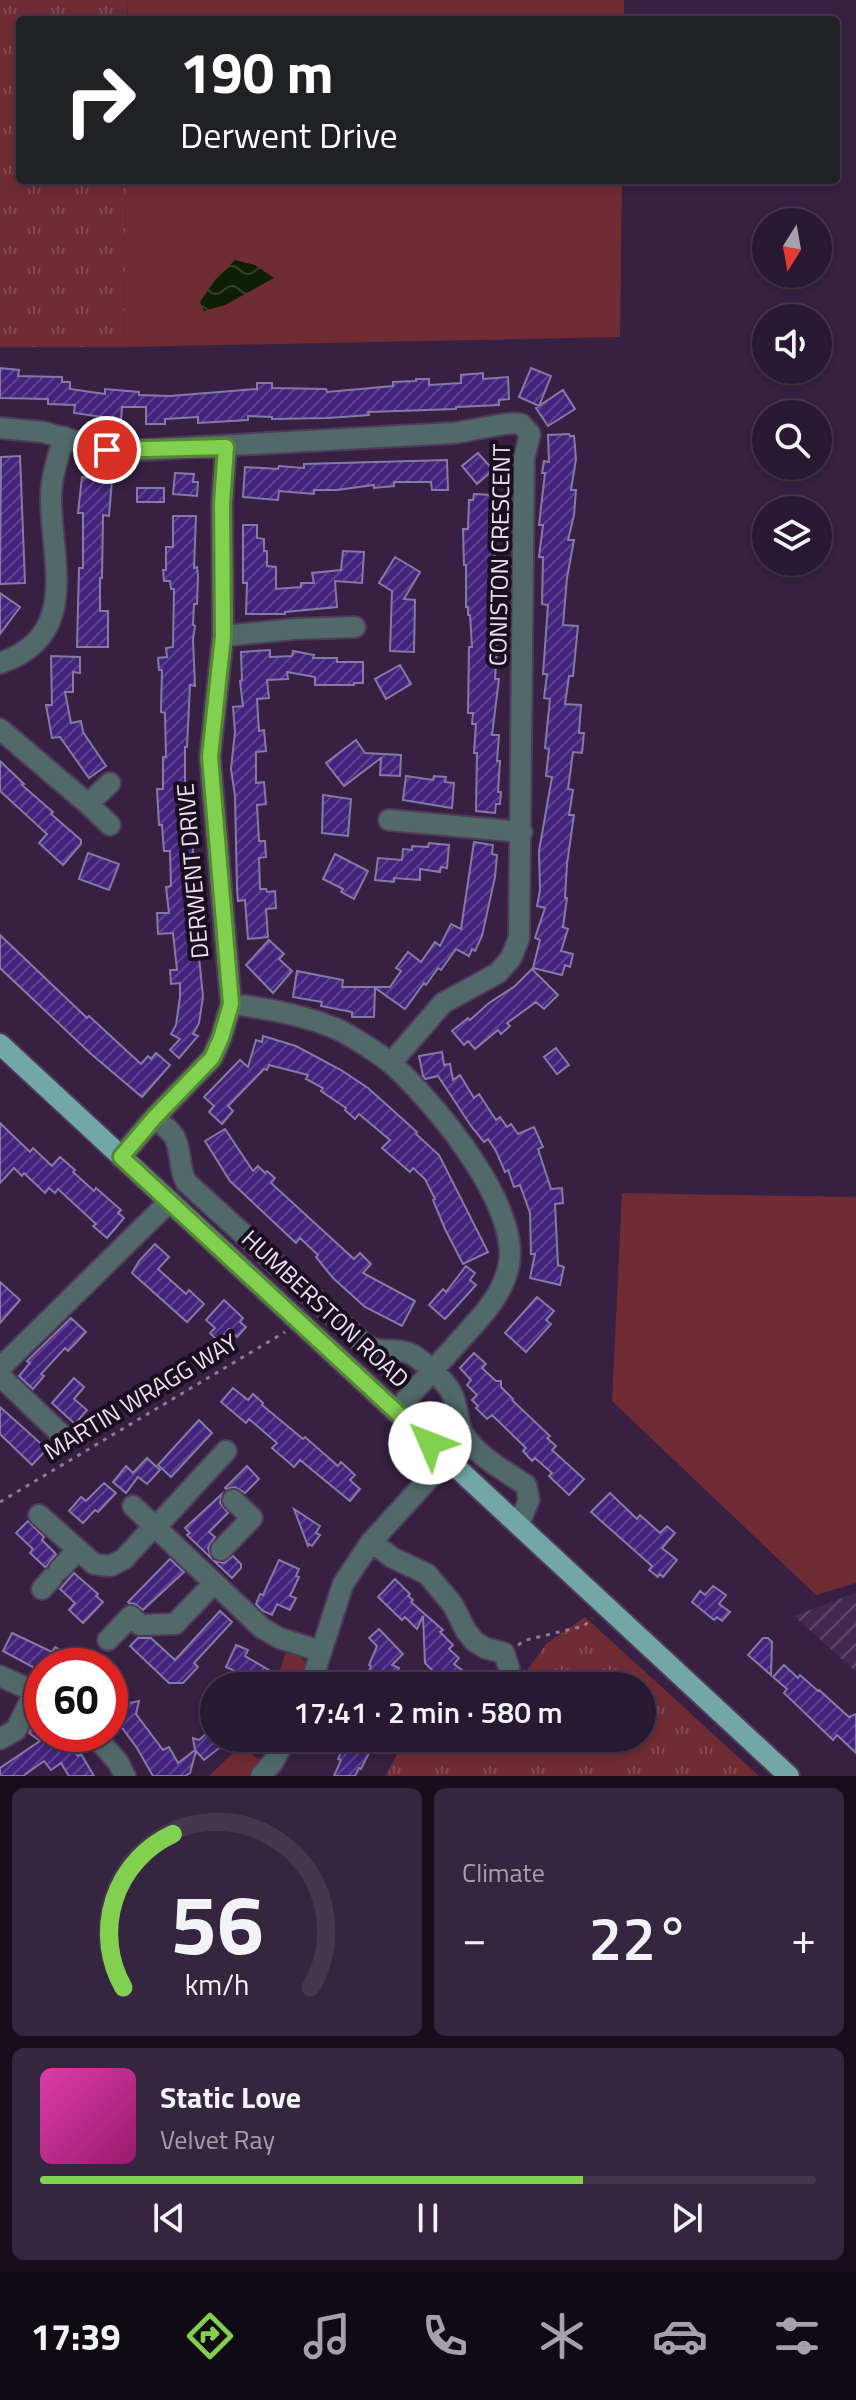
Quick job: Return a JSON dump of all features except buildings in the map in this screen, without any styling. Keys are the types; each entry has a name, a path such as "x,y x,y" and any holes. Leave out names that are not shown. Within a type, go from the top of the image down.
{"main road":[{"name":"HUMBERSTON ROAD","path":"6,1057 170,1201 789,1776"}],"street":[{"name":"CONISTON CRESCENT","path":"0,428 17,428 64,437 107,450 123,451 454,433 510,421 522,424 530,434 524,459 519,938 511,958 498,973 443,1003 391,1063"},
{"path":"0,663 25,652 37,641 53,615 58,584 51,496 64,437"},
{"name":"DERWENT DRIVE","path":"121,1157 212,1058 231,1004 210,757 223,636 222,503 226,447"},
{"path":"223,636 355,627"},
{"path":"0,729 110,825"},
{"path":"88,804 110,783"},
{"path":"389,820 522,832"},
{"path":"231,1004 264,1008 338,1029 391,1063 444,1119 493,1193 505,1220 510,1246 509,1267 502,1287 492,1303 396,1411"},
{"path":"154,1118 175,1137 186,1182 371,1349 409,1353 432,1371 454,1395 460,1424 467,1439 498,1467 526,1485 529,1500 519,1524"},
{"path":"0,1368 170,1201"},
{"path":"0,1376 61,1434"},
{"path":"39,1515 94,1564 110,1566 124,1559 226,1451"},
{"path":"314,1672 343,1584 371,1542 446,1460"},
{"path":"108,1640 131,1616 140,1625 175,1624 213,1565 252,1518 206,1474"},
{"path":"133,1506 155,1526 213,1565 262,1628 279,1638 320,1651"},
{"path":"371,1542 393,1558 427,1574 453,1605 474,1641 506,1660"},
{"path":"51,1579 78,1550"},
{"path":"0,1676 24,1687"},
{"path":"0,1739 16,1730 24,1717"},
{"path":"109,1752 125,1776"},
{"path":"261,1776 278,1752"}],"path":[{"name":"MARTIN WRAGG WAY","path":"0,1502 301,1322"},
{"path":"506,1660 526,1640 584,1626 596,1613"}],"shaded area":[{"path":"856,1593 856,1672 794,1616"}],"green space":[{"path":"0,0 128,0 127,16 16,16 16,184 126,184 124,347 0,347"},
{"path":"128,0 624,0 624,16 128,16"},
{"path":"126,184 622,184 620,337 124,347"},
{"path":"622,1193 856,1197 856,1583 816,1595 612,1401"},
{"path":"585,1617 645,1672 530,1672 528,1669 546,1644"},
{"path":"286,1651 300,1655 306,1664 304,1672 279,1672"},
{"path":"656,1682 759,1776 386,1776 398,1752 656,1752"},
{"path":"234,1752 247,1752 264,1762 251,1776 209,1776"}],"water":[{"path":"235,260 255,265 274,278 225,305 204,311 200,302 215,280"}],"route":[{"path":"107,450 226,447 222,503 223,636 210,757 231,1004 212,1058 121,1157 430,1443"}]}
